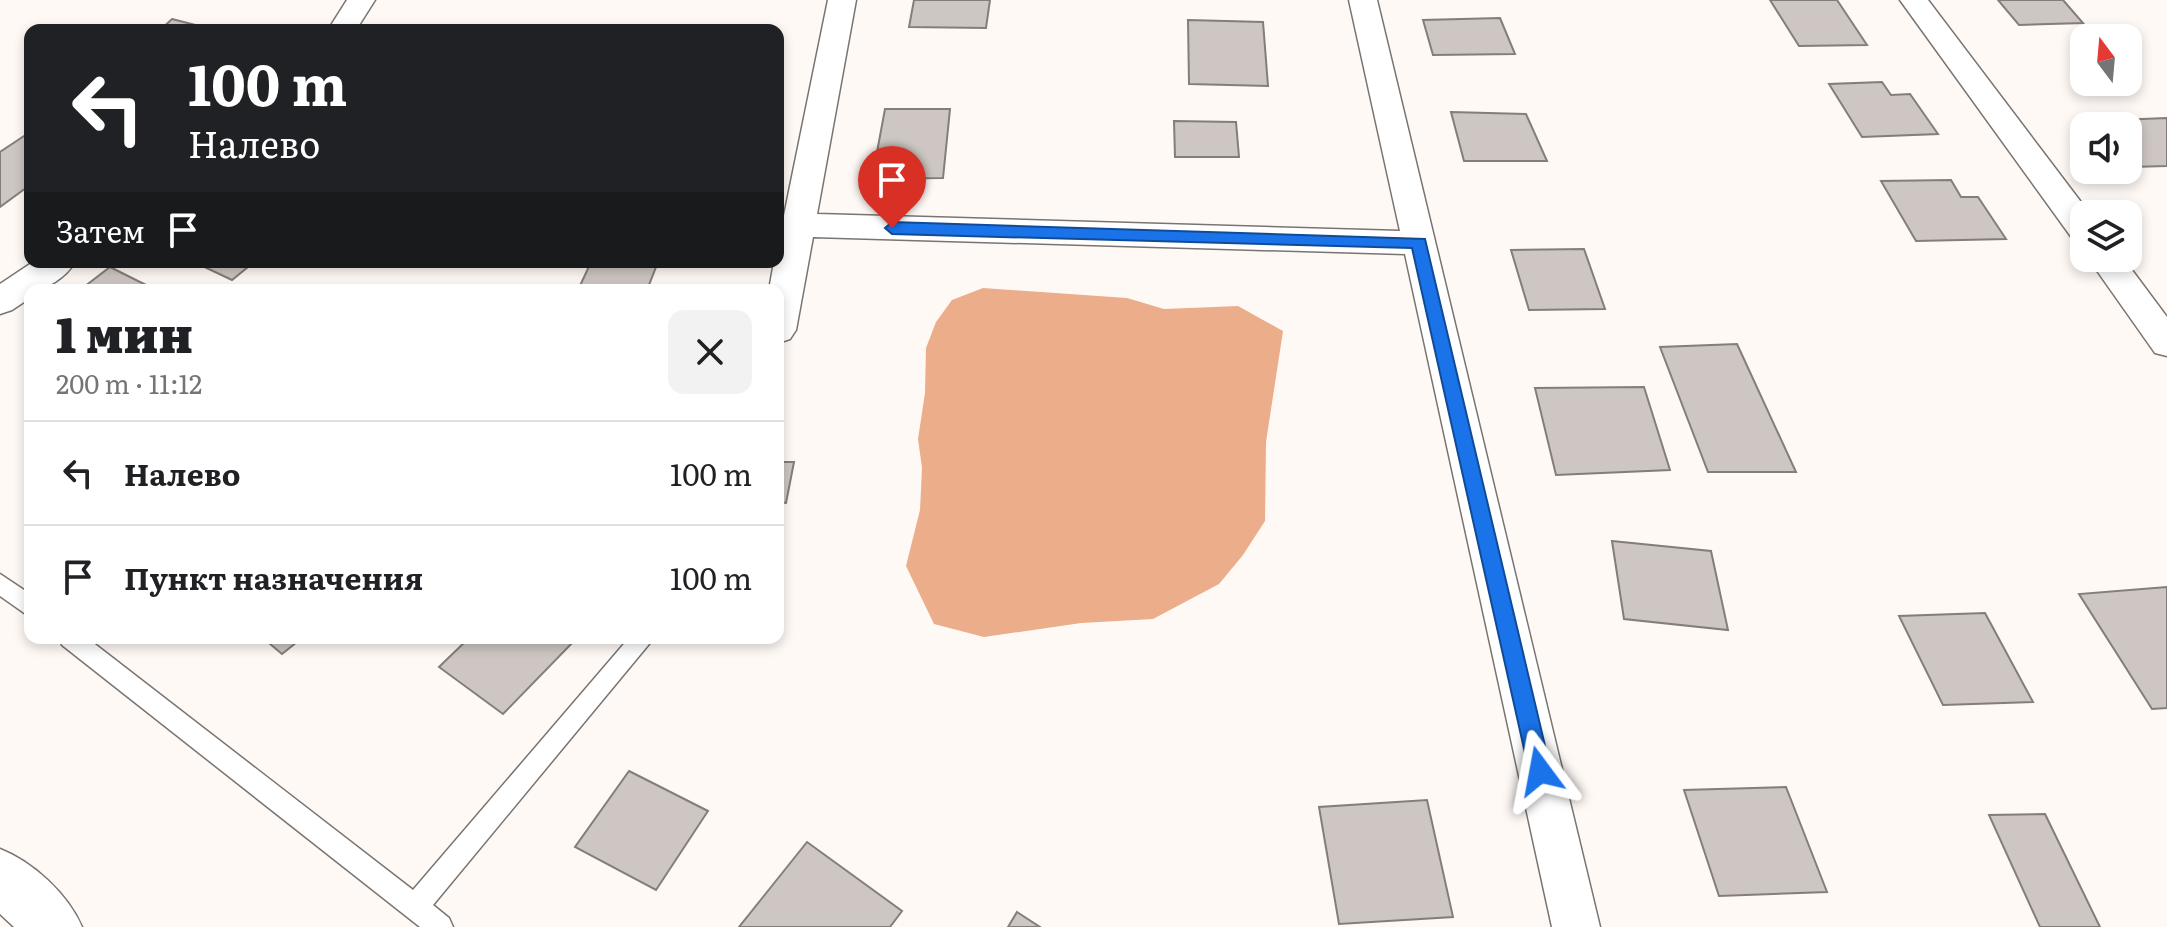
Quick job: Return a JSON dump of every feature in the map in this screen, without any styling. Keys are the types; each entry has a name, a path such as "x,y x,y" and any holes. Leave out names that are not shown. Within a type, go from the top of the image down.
{"street":[{"path":"346,24 361,0"},
{"path":"784,301 842,0"},
{"path":"1363,0 1576,927"},
{"path":"1914,0 2070,211"},
{"path":"800,225 1419,243"},
{"path":"25,284 49,268"},
{"path":"2115,272 2167,343"},
{"path":"0,301 24,285"},
{"path":"0,876 54,927"}],"lane":[{"path":"0,583 24,602"},
{"path":"78,644 440,927"},
{"path":"415,907 638,644"}],"shaded area":[{"path":"983,288 1127,298 1164,309 1238,306 1283,331 1266,442 1265,521 1219,584 1153,619 1081,623 984,637 934,624 906,566 920,510 922,468 918,439 925,393 926,348 936,322 952,300"}],"building":[{"path":"914,0 990,0 986,28 909,27"},
{"path":"1770,0 1837,0 1867,45 1799,46"},
{"path":"1998,0 2063,0 2083,23 2019,25"},
{"path":"1500,18 1515,54 1433,55 1423,20"},
{"path":"172,19 192,24 167,24"},
{"path":"1188,20 1263,22 1268,86 1189,84"},
{"path":"1882,82 1891,95 1910,94 1938,134 1862,137 1829,84"},
{"path":"885,109 950,109 943,178 872,179"},
{"path":"1451,112 1526,114 1547,161 1464,161"},
{"path":"2167,118 2167,166 2142,167 2142,119"},
{"path":"1174,121 1236,122 1239,157 1175,157"},
{"path":"24,136 24,189 0,207 0,152"},
{"path":"1951,180 1961,197 1978,197 2006,239 1916,241 1881,181"},
{"path":"1584,249 1605,309 1529,310 1511,250"},
{"path":"112,268 144,284 88,284"},
{"path":"207,268 247,268 232,280"},
{"path":"588,268 656,268 649,284 581,284"},
{"path":"1737,344 1796,472 1708,472 1660,347"},
{"path":"1644,387 1670,470 1556,475 1535,388"},
{"path":"784,462 794,462 786,503"},
{"path":"1612,541 1711,551 1728,630 1624,619"},
{"path":"2167,587 2167,708 2152,709 2079,594"},
{"path":"1985,613 2033,702 1943,705 1899,616"},
{"path":"270,644 294,644 282,654"},
{"path":"463,644 571,644 503,714 439,667"},
{"path":"629,771 708,811 656,890 575,847"},
{"path":"1786,787 1827,892 1719,896 1684,790"},
{"path":"1427,800 1453,917 1339,924 1319,807"},
{"path":"2045,814 2100,927 2040,927 1989,815"},
{"path":"807,842 902,911 890,927 739,927"},
{"path":"1017,912 1040,927 1008,927"}],"route":[{"path":"892,228 1419,243 1540,771"}]}
